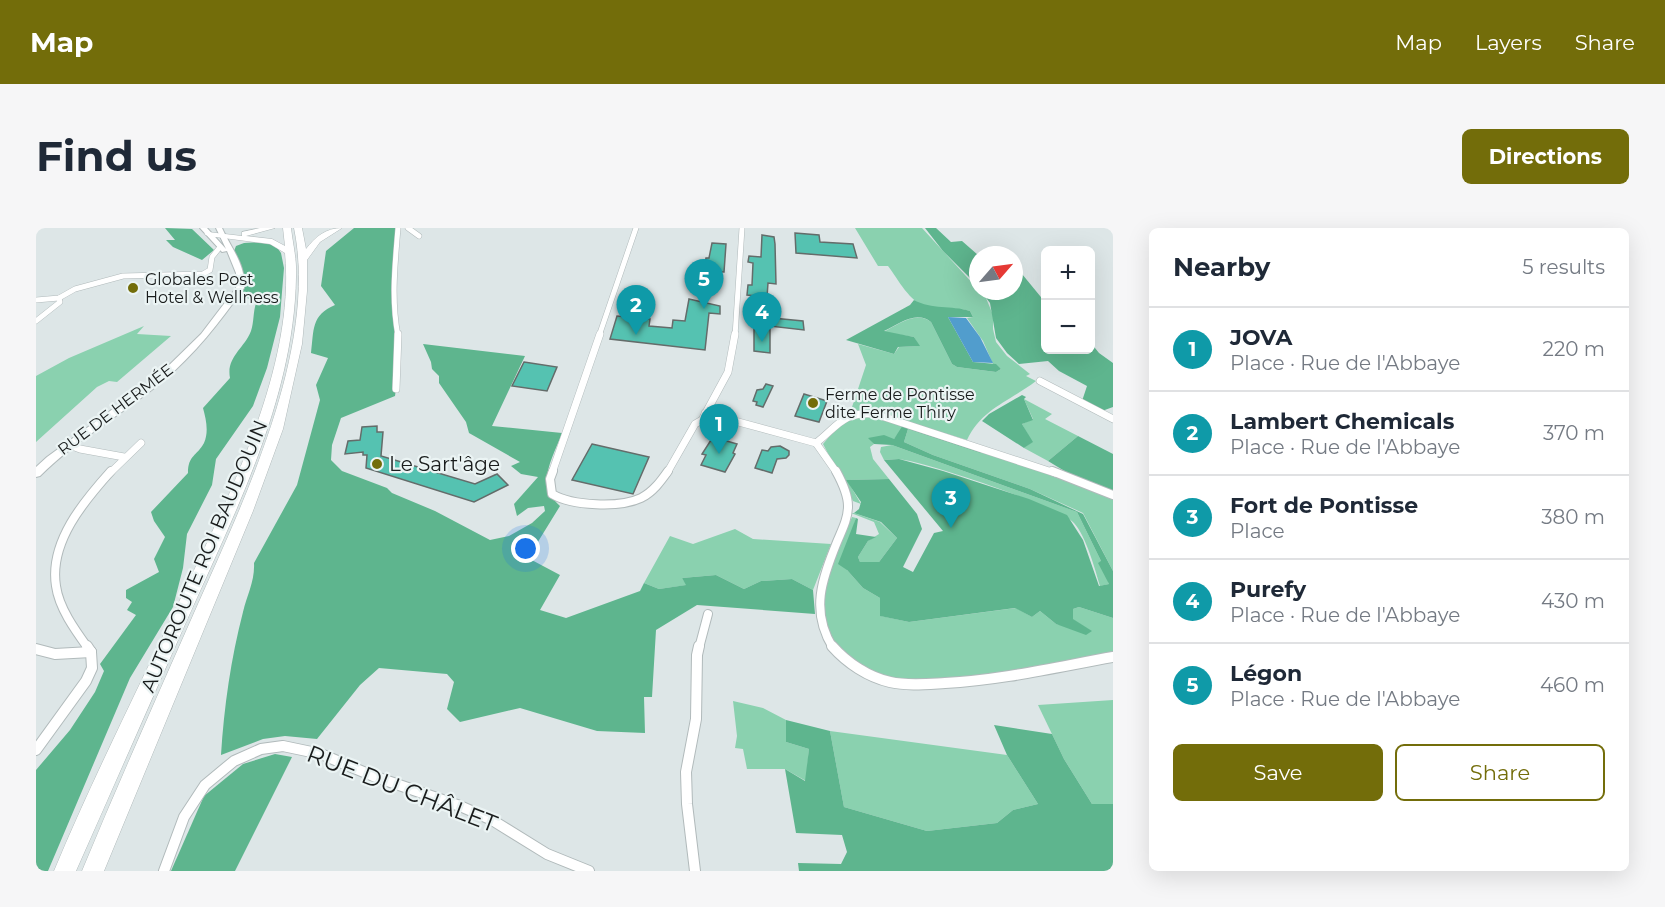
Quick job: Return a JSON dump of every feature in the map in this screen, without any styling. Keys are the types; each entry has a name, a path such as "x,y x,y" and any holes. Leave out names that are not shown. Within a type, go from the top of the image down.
{"highway":[{"path":"206,231 239,234 271,228"},
{"name":"AUTOROUTE ROI BAUDOUIN","path":"65,871 203,567 253,449 270,399 282,352 292,285 291,253 287,228"},
{"name":"AUTOROUTE ROI BAUDOUIN","path":"93,871 245,512 285,397 301,317 303,260 298,228"},
{"path":"303,260 317,240 338,228"},
{"path":"220,232 277,243 291,253"},
{"path":"226,251 236,244 252,240"}],"street":[{"path":"396,389 400,359 393,284 398,228"},
{"path":"408,228 419,236"},
{"path":"636,228 550,479 552,494 571,503 619,504 647,495 658,486 695,424 702,420 728,372 736,331 742,228"},
{"name":"RUE DE HERMÉE","path":"206,231 226,251"},
{"name":"RUE DE HERMÉE","path":"36,473 67,444 161,378 208,332 240,288 241,277 226,251 220,232"},
{"path":"36,300 59,298 75,289 123,276 203,274 212,267 213,255 226,251"},
{"path":"36,321 60,302 59,298"},
{"path":"1040,381 1113,419"},
{"path":"705,413 816,443 824,450 848,502 846,521 823,578 818,615 828,641 855,667 872,676 905,684 967,682 1113,657"},
{"path":"816,443 845,416 869,413 1028,462 1113,495"},
{"path":"36,750 87,681 92,668 91,651 73,627 56,585 56,561 62,540 88,499 124,457 141,443"},
{"path":"67,444 80,449 124,457"},
{"path":"695,871 687,804 686,772 696,719 697,655 708,614"},
{"path":"36,649 55,654 91,651"},
{"name":"RUE DU CHÂLET","path":"164,871 175,835 189,806 213,776 230,762 247,754 265,748 287,746 310,751 373,776 472,810 549,855 589,871"}],"green space":[{"path":"165,228 192,229 214,250 202,260 173,247 166,240 175,240"},
{"path":"354,228 398,228 394,260 400,359 395,396 341,418 332,445 331,460 342,471 387,488 392,493 435,511 490,540 509,536 532,523 545,511 544,506 528,508 517,516 514,504 538,477 521,474 511,466 520,462 469,433 466,422 439,383 439,376 432,369 423,344 525,356 492,426 562,433 550,462 547,480 552,498 560,506 528,558 560,575 540,610 566,618 640,591 644,583 659,589 686,585 682,578 716,575 744,589 761,581 792,579 813,590 815,614 697,605 656,630 652,697 644,697 645,733 597,731 520,708 460,722 447,709 454,682 447,674 379,668 360,685 317,739 285,736 263,739 221,755 232,665 252,582 254,563 297,485 320,400 316,385 328,358 311,353 314,330 322,313 335,305 321,286 326,251"},
{"path":"855,228 922,228 969,279 969,300 987,300 993,315 996,342 1007,356 1030,374 1026,376 1036,381 988,413 973,429 967,440 875,412 851,410 866,365 858,344 894,354 899,347 919,346 914,337 883,332 913,318 931,322 952,364 957,367 996,372 1001,369 993,364 983,341 967,318 973,317 970,311 921,305 905,290 888,266 878,266"},
{"path":"925,228 936,228 951,242 962,241 969,247 969,277 943,251"},
{"path":"262,242 276,246 281,253 284,268 280,317 267,368 253,406 216,459 212,485 187,534 183,568 173,607 130,678 48,871 36,871 36,770 70,730 95,692 104,671 100,664 136,615 127,610 132,602 126,598 126,590 159,572 154,559 165,537 151,512 188,473 191,459 206,439 203,408 230,378 229,371 233,359 251,331 256,303 240,294 244,279 234,251 236,246 244,243"},
{"path":"1023,275 1041,297 1041,354 1095,354 1095,348 1113,363 1113,407 1102,411 1082,401 1087,386 1059,371 1048,361 1019,364 996,338 988,300 1023,300"},
{"path":"914,300 928,305 970,311 973,317 948,317 973,362 996,364 1001,369 996,372 957,367 952,364 931,322 919,317 908,319 884,331 914,337 920,346 898,347 894,354 846,340 910,305"},
{"path":"144,326 137,334 171,336 117,382 109,381 97,387 36,442 36,376 69,358"},
{"path":"1022,395 1026,397 1024,399 1033,420 1022,424 1033,442 1024,448 982,421 989,414"},
{"path":"1024,399 1052,414 1045,419 1078,436 1048,461 1024,448 1032,442 1022,424 1033,419"},
{"path":"867,415 905,425 894,439 869,438 874,444 870,447 873,459 889,479 847,480 861,504 853,501 823,444 842,422"},
{"path":"903,425 982,449 981,453 908,429 904,442 933,455 1030,489 1083,514 1113,571 1113,618 1079,607 1073,609 1073,619 1092,631 1086,635 1056,624 1040,611 1032,617 1015,608 909,622 880,616 880,598 863,588 847,570 838,564 856,518 858,519 856,534 876,537 868,541 858,557 860,562 879,562 897,538 881,522 854,513 859,509 861,502 846,480 889,479 917,514 922,529 903,567 913,572 934,533 943,531 884,460 899,459 943,471 1029,499 1067,515 1083,540 1099,586 1109,584 1098,563 1101,561 1077,512 892,445 874,444 868,438 884,435 894,439"},
{"path":"908,429 1009,457 1113,499 1113,571 1083,513 1030,489 933,455 904,442"},
{"path":"1078,436 1113,454 1113,492 1071,475 1048,461"},
{"path":"892,445 1077,512 1101,561 1109,584 1100,586 1082,536 1074,523 1063,515 961,476 898,459 884,460 880,452 881,447"},
{"path":"851,513 880,522 897,538 879,562 860,562 858,557 868,541 879,534 874,522"},
{"path":"852,517 856,518 851,534 847,570 863,588 880,598 881,616 909,622 1016,608 1032,617 1040,611 1056,624 1091,631 1072,619 1073,609 1079,607 1113,618 1113,654 1004,674 907,681 868,671 830,640 820,609 830,568"},
{"path":"735,529 753,539 831,544 813,590 792,579 761,581 744,589 716,575 682,578 687,585 659,589 644,583 670,536 693,544"},
{"path":"1113,700 1113,804 1092,804 1064,759 1038,705"},
{"path":"733,701 763,708 786,720 786,742 809,749 806,781 785,769 747,769 743,749 735,748 737,736"},
{"path":"786,720 830,731 844,807 927,831 997,823 1013,810 1038,804 1007,755 994,725 1052,734 1064,759 1092,804 1113,804 1113,871 799,871 798,863 841,864 847,852 842,835 796,833 785,769 805,781 809,749 786,742"},
{"path":"830,731 1007,755 1038,804 1013,810 997,823 927,831 844,807"},
{"path":"275,754 292,757 235,871 171,871 204,796 243,764"}],"water":[{"path":"948,317 966,318 980,337 993,363 973,362"}],"building":[{"path":"795,233 819,235 820,242 853,244 857,258 796,253"},
{"path":"762,235 774,237 775,244 776,284 768,283 767,297 747,295 748,285 752,285 753,263 748,262 749,256 761,257"},
{"path":"712,243 726,244 724,272 704,271"},
{"path":"689,299 720,306 720,314 709,313 705,350 610,339 617,316 650,319 649,326 672,328 673,320 685,321"},
{"path":"749,308 761,309 761,317 803,321 804,330 770,326 770,353 754,351 753,316 749,316"},
{"path":"524,362 557,367 547,391 512,386"},
{"path":"766,384 773,386 763,407 756,405 757,402 753,401 757,390 763,389"},
{"path":"804,394 827,401 819,422 795,416"},
{"name":"Le Sart'âge","path":"377,426 377,432 383,432 381,456 475,484 497,474 508,485 474,502 366,468 367,455 363,455 363,452 345,454 348,441 360,440 362,427"},
{"path":"713,437 737,444 733,453 735,454 725,472 701,465 706,455 702,454"},
{"path":"592,444 649,457 633,494 572,480"},
{"path":"780,446 789,451 789,455 786,458 777,459 772,473 755,468 762,450 768,451 771,447"}],"place":[{"name":"Globales Post Hotel & Wellness","path":"133,288"},
{"name":"Légon","path":"704,309"},
{"name":"Lambert Chemicals","path":"636,335"},
{"name":"Purefy","path":"762,342"},
{"name":"Ferme de Pontisse dite Ferme Thiry","path":"813,403"},
{"name":"JOVA","path":"719,454"},
{"name":"Le Sart'âge","path":"377,464"},
{"name":"Fort de Pontisse","path":"951,528"}]}
